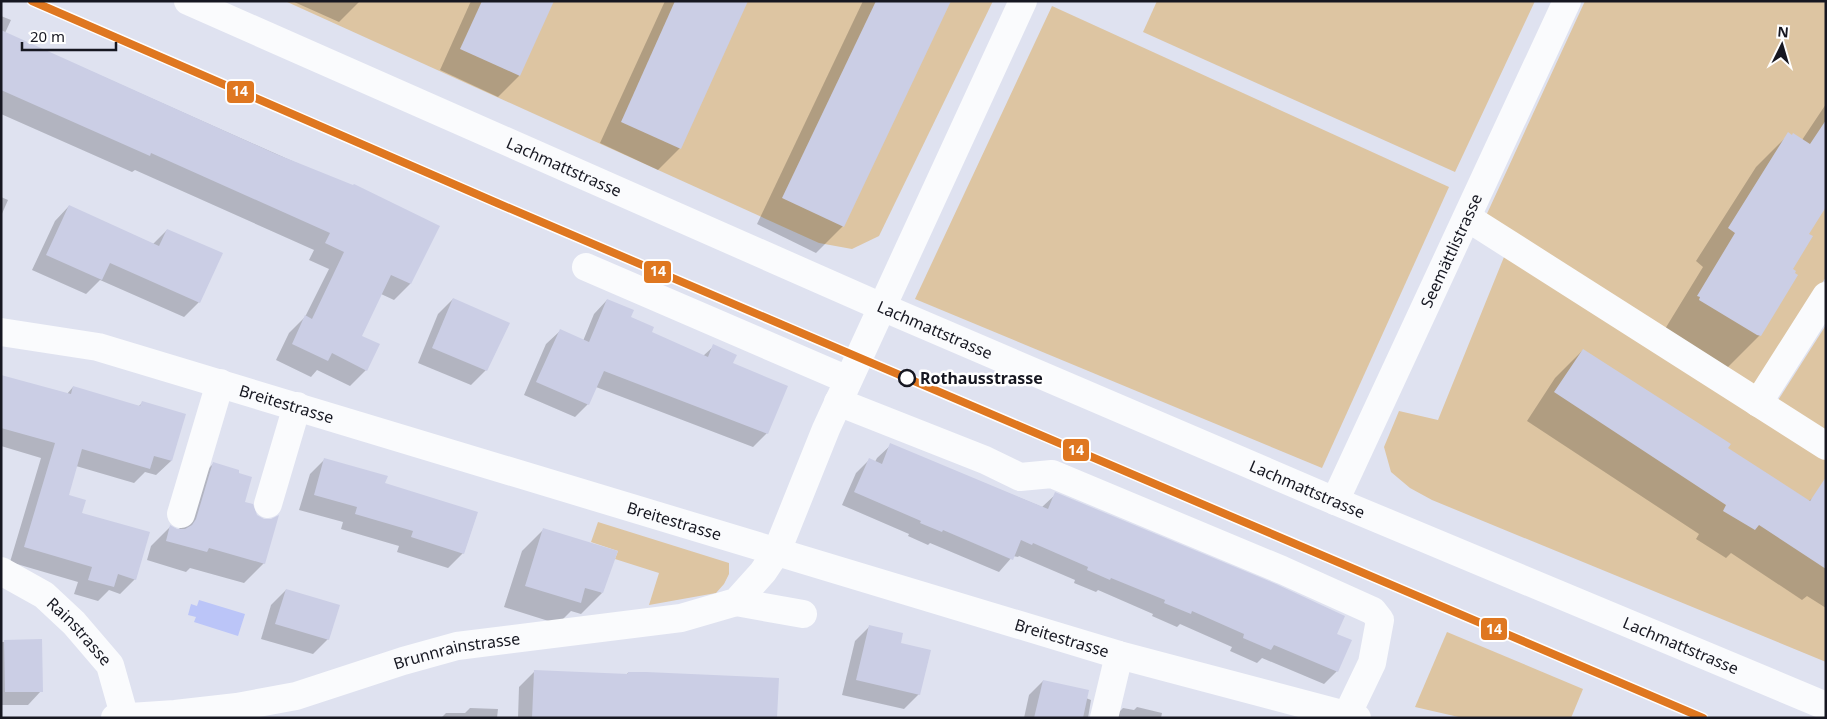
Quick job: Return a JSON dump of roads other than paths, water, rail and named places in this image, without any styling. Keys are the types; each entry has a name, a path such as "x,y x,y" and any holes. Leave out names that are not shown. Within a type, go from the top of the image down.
{"street":[{"name":"Lachmattstrasse","path":"188,1 225,9 882,307 1335,501 1826,706"},
{"path":"736,602 763,572 776,551 843,391 1023,1"},
{"name":"Seemättlistrasse","path":"1335,501 1468,218 1567,1"},
{"path":"1468,218 1826,446"},
{"name":"Breitestrasse","path":"1,332 98,346 1120,655 1352,717 1372,663 1380,620 1373,611 1282,570 1052,474 1020,477 586,267"},
{"path":"1758,403 1826,296"},
{"path":"181,514 220,383"},
{"path":"268,504 297,406"},
{"name":"Rainstrasse","path":"1,571 44,595 74,624 110,665 125,718"},
{"path":"736,602 803,614"},
{"name":"Brunnrainstrasse","path":"115,718 192,712 286,698 457,646 681,618 736,602"},
{"path":"1104,718 1120,655"}],"water":[{"path":"199,600 245,614 238,636 194,622 196,617 188,615 191,604 197,606"}],"place":[{"name":"Rothausstrasse","path":"907,378"}]}
